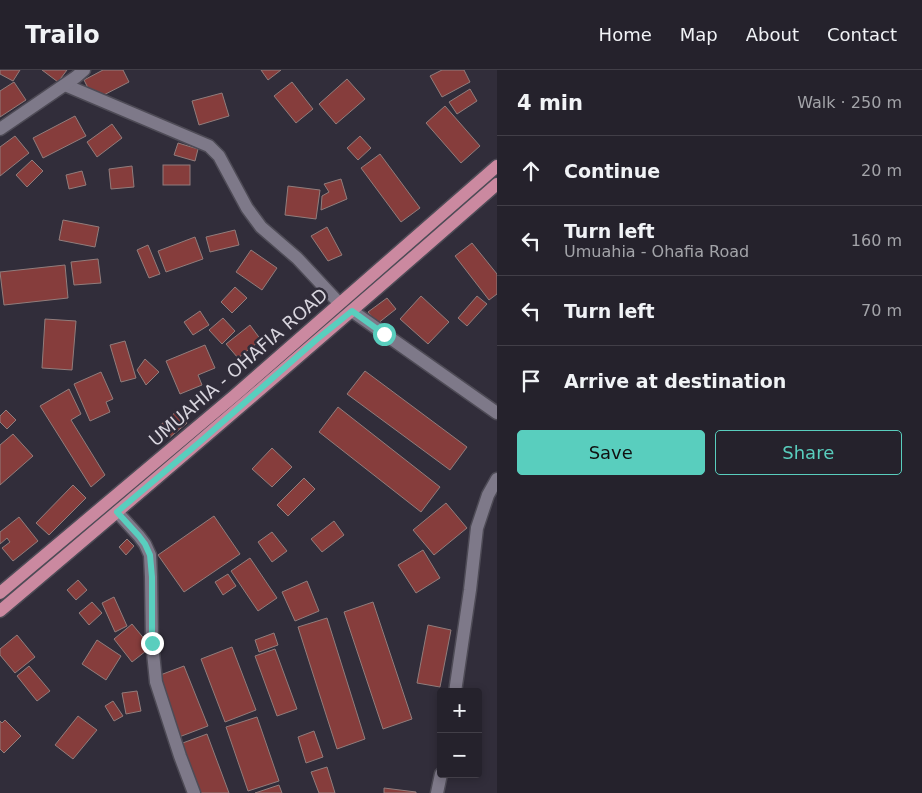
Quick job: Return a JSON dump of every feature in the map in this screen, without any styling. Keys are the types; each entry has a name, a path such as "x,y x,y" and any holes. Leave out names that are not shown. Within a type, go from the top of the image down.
{"main road":[{"name":"UMUAHIA - OHAFIA ROAD","path":"0,611 201,441 312,336 339,303 497,166"},
{"name":"UMUAHIA - OHAFIA ROAD","path":"0,593 234,396 312,336 352,311 497,184"},
{"path":"67,536 77,546"}],"street":[{"path":"0,129 84,70"},
{"path":"65,85 209,146 219,156 246,208 262,228 297,258 339,303"},
{"path":"352,311 497,413"},
{"path":"456,688 470,590 476,528 488,495 497,479"},
{"path":"117,512 139,536 150,555 153,652 156,682 194,793"},
{"path":"437,793 440,778"}],"building":[{"path":"0,70 20,70 13,81 0,74"},
{"path":"42,70 67,70 58,82"},
{"path":"103,70 123,70 129,82 94,100 84,80"},
{"path":"261,70 281,70 268,80"},
{"path":"442,70 464,70 470,82 442,97 430,76"},
{"path":"347,79 365,99 336,124 319,104"},
{"path":"14,82 26,100 0,117 0,91"},
{"path":"292,82 313,109 296,123 274,96"},
{"path":"470,89 477,101 457,114 449,102"},
{"path":"222,93 229,116 199,125 192,101"},
{"path":"445,106 480,146 461,163 426,123"},
{"path":"75,116 86,136 43,158 33,138"},
{"path":"112,124 122,138 97,157 87,142"},
{"path":"15,136 29,153 0,176 0,147"},
{"path":"360,136 371,148 358,160 347,148"},
{"path":"178,143 198,149 195,161 174,155"},
{"path":"380,154 420,208 401,222 361,168"},
{"path":"32,160 43,171 27,187 16,175"},
{"path":"163,165 190,165 190,185 163,185"},
{"path":"132,166 134,187 111,189 109,169"},
{"path":"82,171 86,185 69,189 66,175"},
{"path":"341,179 347,199 321,210 322,196 329,192 324,184"},
{"path":"288,186 320,190 316,219 285,215"},
{"path":"63,220 99,227 95,247 59,240"},
{"path":"327,227 342,255 328,261 311,236"},
{"path":"235,230 239,245 210,252 206,237"},
{"path":"195,237 203,259 166,272 158,251"},
{"path":"472,243 497,274 497,294 489,300 455,256"},
{"path":"148,245 160,274 149,278 137,250"},
{"path":"251,250 277,268 262,290 236,272"},
{"path":"98,259 101,283 74,285 71,262"},
{"path":"65,265 68,298 4,305 0,272"},
{"path":"235,287 247,298 232,313 221,302"},
{"path":"421,296 449,322 428,344 400,319"},
{"path":"477,296 487,304 467,326 458,318"},
{"path":"387,298 396,309 377,324 368,312"},
{"path":"200,311 209,325 193,335 184,322"},
{"path":"223,318 235,331 222,344 209,330"},
{"path":"45,319 76,321 72,370 42,368"},
{"path":"250,325 261,340 238,358 226,344"},
{"path":"125,341 136,378 121,382 110,345"},
{"path":"205,345 215,368 198,375 202,385 180,394 166,361"},
{"path":"145,359 159,372 146,385 137,370"},
{"path":"365,371 467,447 450,470 347,394"},
{"path":"101,372 113,399 106,402 110,412 90,421 74,384"},
{"path":"69,389 81,414 71,420 105,475 91,487 40,406"},
{"path":"338,407 440,487 421,512 319,432"},
{"path":"6,410 16,420 7,429 0,422 0,416"},
{"path":"177,411 187,423 168,439 158,427"},
{"path":"13,434 33,456 0,485 0,445"},
{"path":"272,448 292,467 272,487 252,469"},
{"path":"304,478 315,489 288,516 277,505"},
{"path":"73,485 86,498 49,535 36,523"},
{"path":"446,503 467,528 434,555 413,530"},
{"path":"214,516 240,554 184,592 158,555"},
{"path":"19,517 38,541 13,561 2,548 10,542 7,538 0,544 0,532"},
{"path":"334,521 344,535 322,552 311,539"},
{"path":"272,532 287,551 272,562 258,542"},
{"path":"127,539 134,546 126,555 119,547"},
{"path":"423,550 440,578 416,593 398,565"},
{"path":"250,558 277,598 258,611 231,571"},
{"path":"228,574 236,586 223,595 215,582"},
{"path":"78,580 87,590 76,600 67,590"},
{"path":"307,581 319,611 295,621 282,592"},
{"path":"114,597 127,626 115,632 102,603"},
{"path":"92,602 102,613 89,625 79,613"},
{"path":"373,602 412,719 383,729 344,612"},
{"path":"327,618 365,739 337,749 298,627"},
{"path":"132,624 151,647 132,662 114,639"},
{"path":"428,625 451,630 440,687 417,683"},
{"path":"274,633 278,645 259,652 255,640"},
{"path":"17,635 35,657 15,673 0,655 0,649"},
{"path":"97,640 121,656 106,680 82,664"},
{"path":"232,647 256,710 225,722 201,659"},
{"path":"275,649 297,709 277,716 255,656"},
{"path":"29,666 50,691 37,701 17,676"},
{"path":"184,666 208,726 179,737 155,677"},
{"path":"137,691 141,711 126,714 122,693"},
{"path":"113,701 123,716 114,721 105,706"},
{"path":"78,716 97,730 73,759 55,745"},
{"path":"257,717 279,781 248,791 226,727"},
{"path":"5,720 21,736 4,753 0,749 0,721 2,723"},
{"path":"314,731 323,757 306,763 298,737"},
{"path":"207,734 229,793 197,793 180,744"},
{"path":"327,767 335,793 319,793 311,772"},
{"path":"279,785 282,793 255,793"},
{"path":"384,788 416,792 416,793 384,793"}],"route":[{"path":"152,643 150,555 139,536 117,512 352,311 384,334"}]}
